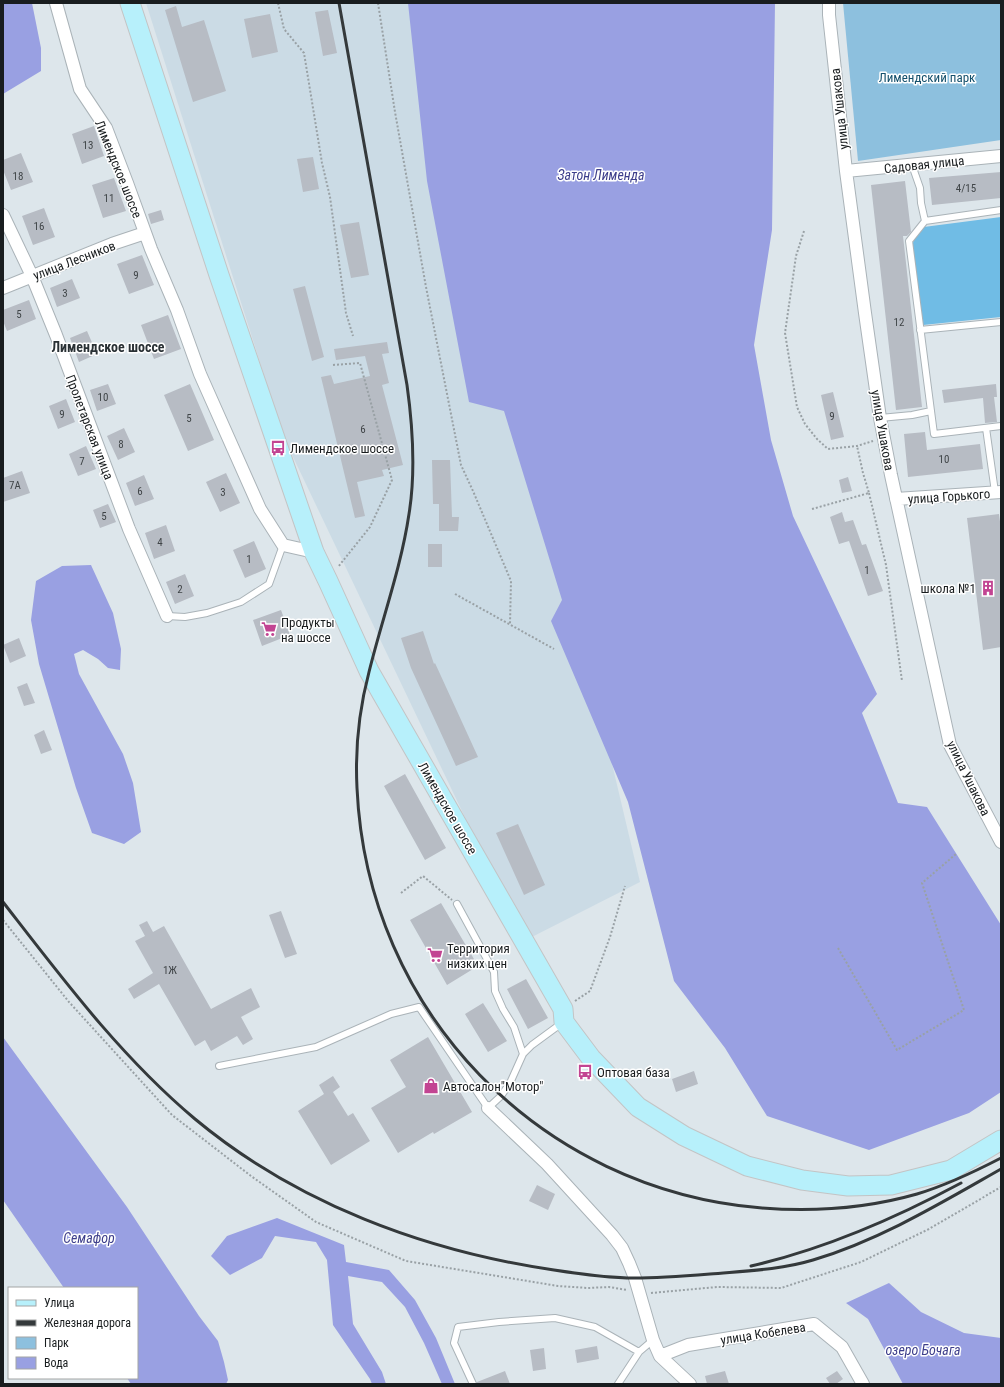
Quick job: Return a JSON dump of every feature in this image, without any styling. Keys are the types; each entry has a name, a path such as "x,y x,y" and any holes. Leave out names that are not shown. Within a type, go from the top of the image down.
{"main road":[{"name":"Лимендское шоссе","path":"130,3 219,276 314,552 369,671 563,1015 591,1058 638,1107 684,1136 747,1166 802,1180 848,1186 891,1185 951,1170 1001,1140"}],"street":[{"name":"Лимендское шоссе","path":"56,3 80,89 106,128 128,183 145,233 177,310 200,374 260,509 283,545"},
{"name":"улица Ушакова","path":"829,3 846,171 883,437 950,745 1001,842"},
{"name":"Садовая улица","path":"846,171 1001,156"},
{"name":"Пролетарская улица","path":"3,215 32,276 56,335 129,529 167,616"},
{"name":"улица Лесников","path":"3,288 145,233"},
{"name":"улица Горького","path":"896,499 998,492"},
{"path":"283,545 314,552"},
{"path":"488,1108 547,1164 622,1248 629,1264 653,1340 660,1356 690,1384"},
{"name":"улица Кобелева","path":"660,1356 688,1345 814,1324 842,1347 863,1384"}],"lane":[{"path":"912,165 920,188 921,203 925,221"},
{"path":"1001,210 925,221 909,242 934,434 1001,426"},
{"path":"920,330 1001,322"},
{"path":"880,418 912,415 931,411"},
{"path":"986,428 998,492"},
{"path":"167,616 185,616 207,612 241,602 269,584 283,545"},
{"path":"457,904 494,972 495,991 503,1009 514,1027 523,1054"},
{"path":"219,1066 316,1047 391,1014 419,1007 488,1108 510,1083 523,1054 563,1015"},
{"path":"473,1384 454,1343 458,1327 555,1318 596,1327 639,1352"},
{"path":"618,1384 639,1352 653,1340"}],"path":[{"path":"278,3 284,29 304,53 322,163 330,197 346,313 353,336"},
{"path":"378,3 396,120 426,288 461,466 474,491 512,581 510,624"},
{"path":"804,231 796,256 785,333 797,407 806,424 817,439 828,449 857,446 883,437"},
{"path":"328,581 370,527 392,480 360,363 333,365"},
{"path":"857,446 863,473 870,493 886,565 902,681"},
{"path":"812,509 870,493"},
{"path":"455,594 554,649"},
{"path":"838,948 897,1050 964,1010 922,883 956,854"},
{"path":"400,893 422,876 457,904"},
{"path":"563,1015 590,991 610,937 625,886"},
{"path":"3,920 69,1002 172,1115 252,1176 316,1222 406,1260 558,1286 588,1288 610,1287 639,1294 716,1287 782,1288 860,1262 929,1229 1001,1187"}],"shaded area":[{"path":"146,3 432,3 640,882 524,941 284,438"},
{"path":"1001,217 1001,317 923,325 912,248 916,228"}],"green space":[{"name":"Лимендский парк","path":"843,3 1001,3 1001,140 858,161"}],"water":[{"path":"3,3 32,3 41,48 41,71 3,94"},
{"name":"Затон Лименда","path":"408,3 775,3 772,230 754,345 771,440 793,516 877,694 862,713 898,803 927,807 1001,925 1001,1092 969,1113 869,1150 767,1116 725,1048 674,981 628,802 551,621 562,600 504,411 469,402 427,181"},
{"path":"91,565 113,613 121,649 120,670 108,668 98,659 83,650 74,654 79,674 123,754 133,783 141,832 124,844 92,833 76,788 39,664 31,620 36,581 62,566"},
{"name":"Семафор","path":"3,1037 127,1207 199,1316 218,1341 228,1380 226,1384 131,1384 128,1379 138,1379 138,1287 63,1287 3,1200"},
{"path":"277,1218 344,1245 346,1262 389,1270 415,1300 436,1338 455,1384 442,1384 424,1343 405,1307 382,1282 348,1276 353,1324 382,1372 386,1384 372,1384 333,1325 327,1260 316,1242 275,1236 262,1258 230,1275 211,1256 227,1236"},
{"name":"озеро Бочага","path":"889,1283 921,1312 964,1333 1001,1338 1001,1384 903,1384 868,1319 846,1303"}],"building":[{"path":"176,6 182,27 204,20 226,91 193,102 165,10"},
{"path":"328,10 337,53 323,56 315,12"},
{"path":"270,14 278,52 252,58 244,19"},
{"path":"94,126 104,156 82,164 72,134"},
{"path":"21,153 33,182 11,190 3,170 3,160"},
{"path":"313,157 319,189 303,192 297,159"},
{"path":"1001,172 1001,198 932,205 929,178"},
{"path":"114,178 126,211 103,218 92,185"},
{"path":"905,181 911,232 907,236 903,236 922,407 896,410 871,185"},
{"path":"44,208 55,237 33,245 22,216"},
{"path":"161,210 164,220 151,224 148,214"},
{"path":"359,222 369,275 351,278 340,225"},
{"path":"142,255 154,285 129,294 117,264"},
{"path":"72,279 80,298 57,307 50,288"},
{"path":"305,286 324,357 312,361 293,289"},
{"path":"29,300 36,319 7,331 3,321 3,310"},
{"path":"168,315 181,349 154,359 141,325"},
{"path":"87,331 97,354 79,362 70,338"},
{"path":"387,342 389,353 382,354 389,383 382,385 403,465 382,470 384,476 357,482 365,516 355,518 321,377 331,375 334,384 370,376 365,356 336,360 334,349"},
{"path":"108,384 116,404 97,411 90,390"},
{"path":"190,384 214,440 188,451 164,395"},
{"path":"996,384 997,397 994,397 997,422 985,423 983,398 944,403 942,390"},
{"path":"833,392 844,437 831,440 821,395"},
{"path":"66,399 75,422 58,429 49,406"},
{"path":"124,428 135,452 118,460 107,436"},
{"path":"925,432 927,450 980,444 983,469 908,477 904,434"},
{"path":"86,446 96,469 78,476 69,454"},
{"path":"432,460 450,460 452,517 459,517 458,531 439,531 439,504 433,504"},
{"path":"22,471 30,493 3,502 3,478"},
{"path":"226,473 240,503 220,512 206,482"},
{"path":"144,475 154,499 135,506 126,483"},
{"path":"848,477 852,491 842,493 839,480"},
{"path":"108,504 116,522 100,528 93,510"},
{"path":"842,512 845,522 853,520 862,545 866,544 883,591 868,596 849,541 839,544 830,517"},
{"name":"школа №1","path":"999,514 1001,529 1001,647 983,650 967,518"},
{"path":"166,525 175,551 154,559 145,533"},
{"path":"254,541 266,569 245,578 233,550"},
{"path":"428,544 442,544 442,567 428,567"},
{"path":"185,574 194,596 175,604 166,582"},
{"path":"281,610 290,635 262,646 253,620"},
{"path":"423,631 434,664 435,663 478,757 456,766 411,668 401,638"},
{"path":"19,638 26,656 10,663 3,645"},
{"path":"27,683 35,703 24,706 17,687"},
{"path":"44,730 52,750 41,754 34,735"},
{"path":"405,774 446,848 425,860 384,786"},
{"path":"518,824 545,885 524,895 496,833"},
{"path":"441,903 478,966 447,985 410,920"},
{"path":"281,911 297,954 285,958 269,915"},
{"path":"147,921 153,932 164,926 211,1009 251,988 260,1007 241,1017 253,1039 243,1045 237,1036 211,1051 205,1040 195,1046 159,984 134,999 128,989 153,973 135,941 145,936 139,925"},
{"path":"526,979 548,1018 528,1029 507,989"},
{"path":"483,1003 507,1041 488,1052 465,1014"},
{"name":"Автосалон\"Мотор\"","path":"428,1037 472,1112 434,1134 433,1132 398,1153 371,1108 406,1087 390,1060"},
{"path":"694,1071 698,1084 676,1092 672,1079"},
{"path":"333,1076 340,1087 333,1092 348,1116 353,1113 370,1141 331,1165 298,1111 324,1094 319,1085"},
{"path":"537,1185 555,1194 548,1210 529,1201"},
{"path":"597,1346 599,1359 577,1363 575,1350"},
{"path":"544,1348 546,1369 533,1371 530,1350"},
{"path":"505,1371 510,1384 477,1384 477,1382"},
{"path":"725,1371 729,1384 707,1384 705,1376"},
{"path":"837,1371 843,1379 836,1384 830,1384 826,1378"}],"railway":[{"path":"339,3 407,385 413,450 411,498 406,534 374,652 360,715 357,744 357,788 368,870 393,946 431,1015 480,1075 539,1126 606,1166 681,1194 762,1208 821,1209 860,1206 898,1199 939,1187 1001,1158"},
{"path":"3,902 70,987 117,1043 168,1095 195,1119 234,1149 275,1175 319,1199 364,1219 410,1236 457,1250 505,1262 554,1270 624,1278 672,1277 775,1268 813,1260 862,1242 910,1220 1001,1169"},
{"path":"751,1266 806,1251 859,1232 910,1209 961,1183"}],"place":[{"name":"Лимендское шоссе","path":"278,448"},
{"name":"школа №1","path":"988,588"},
{"name":"Продукты на шоссе","path":"269,629"},
{"name":"Территория низких цен","path":"435,955"},
{"name":"Оптовая база","path":"585,1072"},
{"name":"Автосалон\"Мотор\"","path":"431,1086"}],"district":[{"name":"Лимендское шоссе","path":"108,347"}]}
